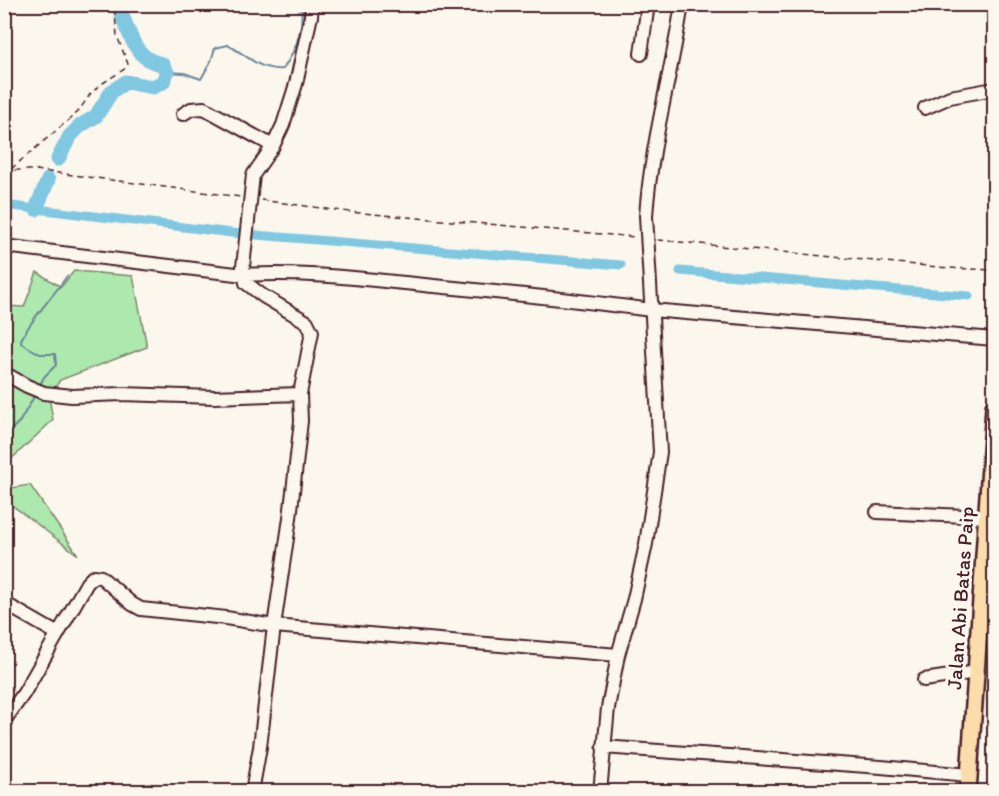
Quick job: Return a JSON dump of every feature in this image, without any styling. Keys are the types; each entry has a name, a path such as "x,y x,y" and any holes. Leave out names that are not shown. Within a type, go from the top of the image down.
{"main road":[{"name":"Jalan Abi Batas Paip","path":"968,792 976,672 987,616 987,518 994,406"}],"street":[{"path":"252,792 260,747 298,453 301,421 300,394 312,339 307,322 250,287 246,283 243,271 253,175 273,146 283,125 296,84 312,4"},
{"path":"641,54 648,4"},
{"path":"600,792 608,708 618,655 634,599 646,544 660,452 646,216 656,131 682,4"},
{"path":"925,108 950,97 994,89"},
{"path":"183,114 191,109 204,108 273,146"},
{"path":"4,246 243,271 328,275 598,302 651,310 994,339"},
{"path":"4,373 44,393 72,396 122,394 202,397 300,394"},
{"path":"877,512 987,518"},
{"path":"4,721 24,693 87,583 97,576 141,609 226,618 274,626 618,655"},
{"path":"4,603 58,634"},
{"path":"924,680 976,672"},
{"path":"603,747 969,775"}],"path":[{"path":"10,170 78,112 91,93 126,68 128,64 117,36 114,4"},
{"path":"4,170 35,170 250,204 647,238 948,268 994,270"}],"green space":[{"path":"74,271 133,276 147,347 60,380 49,397 53,420 5,465 5,306 24,307 37,272 61,287"},
{"path":"5,481 11,488 30,485 78,555 5,500"}],"waterway":[{"path":"58,159 70,136 80,126 96,116 112,91 126,82 153,87 163,82 167,72 162,64 145,57 134,44 120,10 123,4"},
{"path":"167,72 184,73 201,79 215,48 228,45 260,65 283,69 298,38 301,4"},
{"path":"36,209 48,180"},
{"path":"4,205 232,233 621,265"},
{"path":"680,271 969,296"},
{"path":"39,387 44,377 56,365 55,354 40,354 21,343 21,340 31,323 67,276"},
{"path":"4,437 20,421 35,395"}]}
